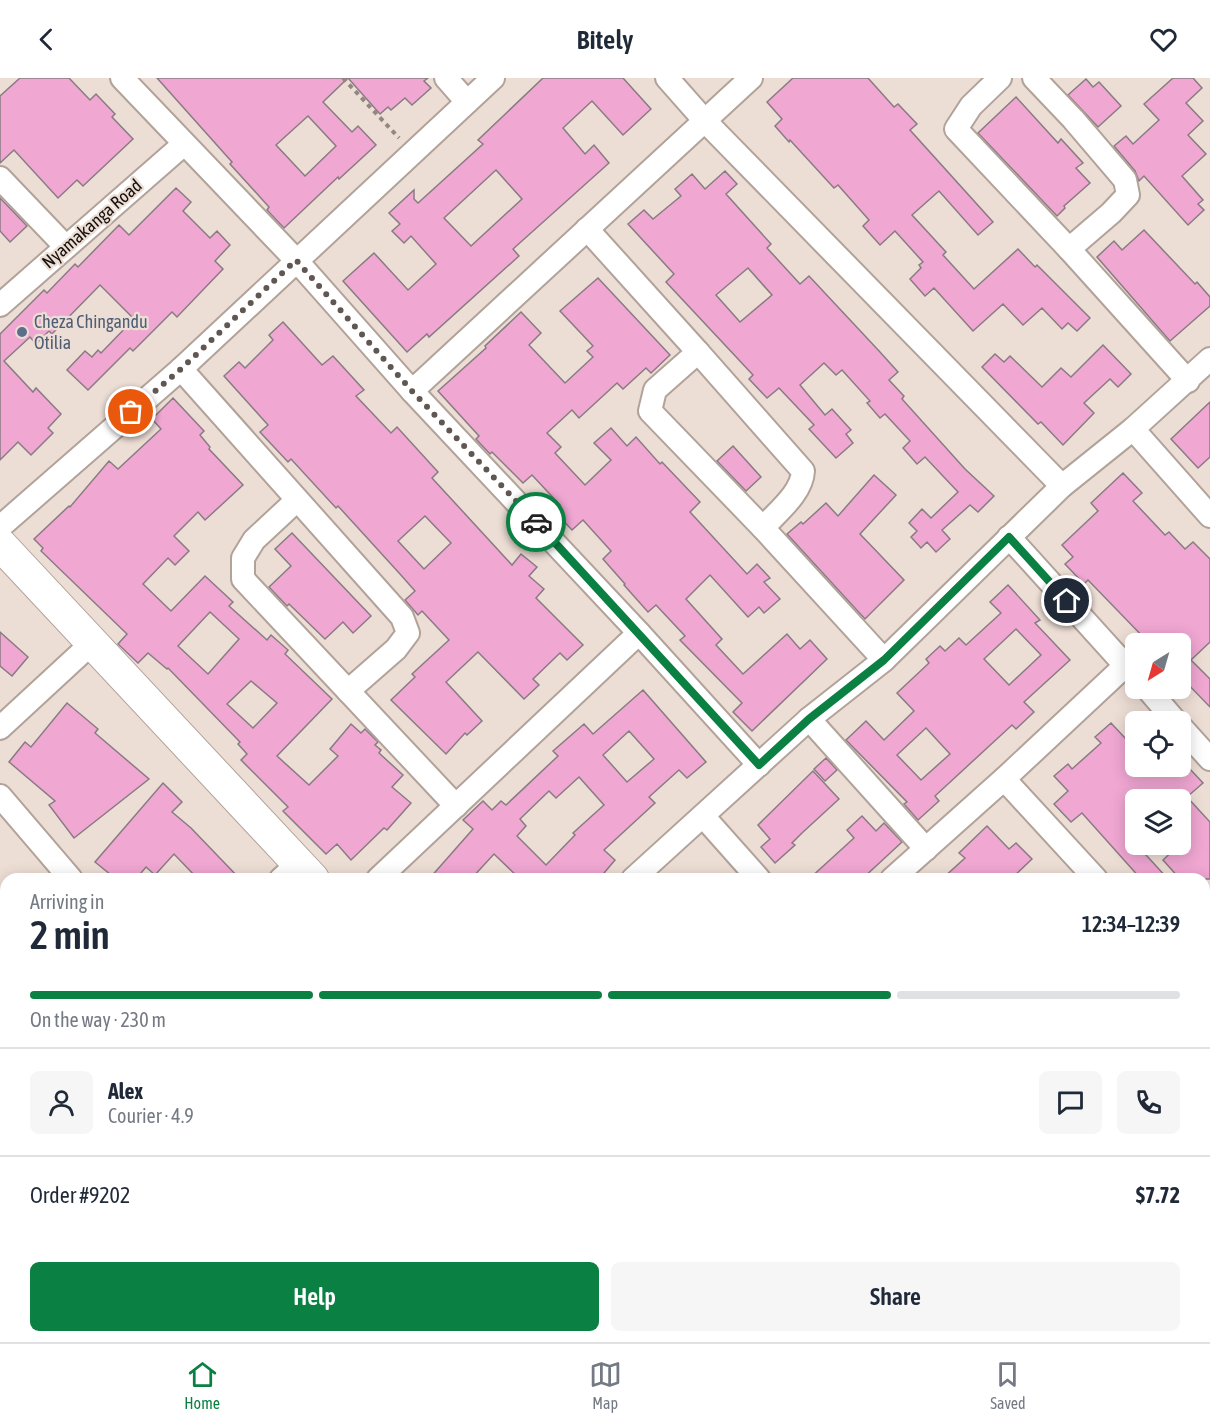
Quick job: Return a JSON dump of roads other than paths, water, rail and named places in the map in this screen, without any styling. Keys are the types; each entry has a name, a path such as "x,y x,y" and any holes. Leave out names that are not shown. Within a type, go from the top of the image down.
{"street":[{"path":"122,78 296,260 412,391 639,633 759,765"},
{"path":"446,78 467,102"},
{"path":"0,527 181,369 493,78"},
{"path":"667,78 705,121 1062,486"},
{"path":"412,391 751,78"},
{"path":"1000,78 971,106 956,129 1069,249 1188,381"},
{"path":"1034,78 1073,119 1125,180 1128,195 1111,213 1069,249"},
{"name":"Nyamakanga Road","path":"0,305 184,144"},
{"path":"0,178 66,247"},
{"path":"587,229 803,471 803,480 795,492 763,528"},
{"path":"698,352 655,390 650,411 763,528 884,660"},
{"path":"640,873 809,719 884,660 1062,486 1133,429 1210,359"},
{"path":"181,369 402,617 408,633 396,649 348,691"},
{"path":"1133,429 1210,516"},
{"path":"297,500 254,540 243,558 243,579 456,806"},
{"path":"1009,537 1125,663"},
{"path":"0,544 92,643 297,873"},
{"path":"384,873 639,633"},
{"path":"0,728 92,643"},
{"path":"899,873 1125,675"},
{"path":"1156,699 1167,711"},
{"path":"809,719 926,849"},
{"path":"1191,738 1210,759"},
{"path":"1004,779 1090,873"},
{"path":"0,796 67,873"},
{"path":"703,816 754,873"}],"place":[{"name":"Cheza Chingandu Otilia","path":"22,332"}]}
